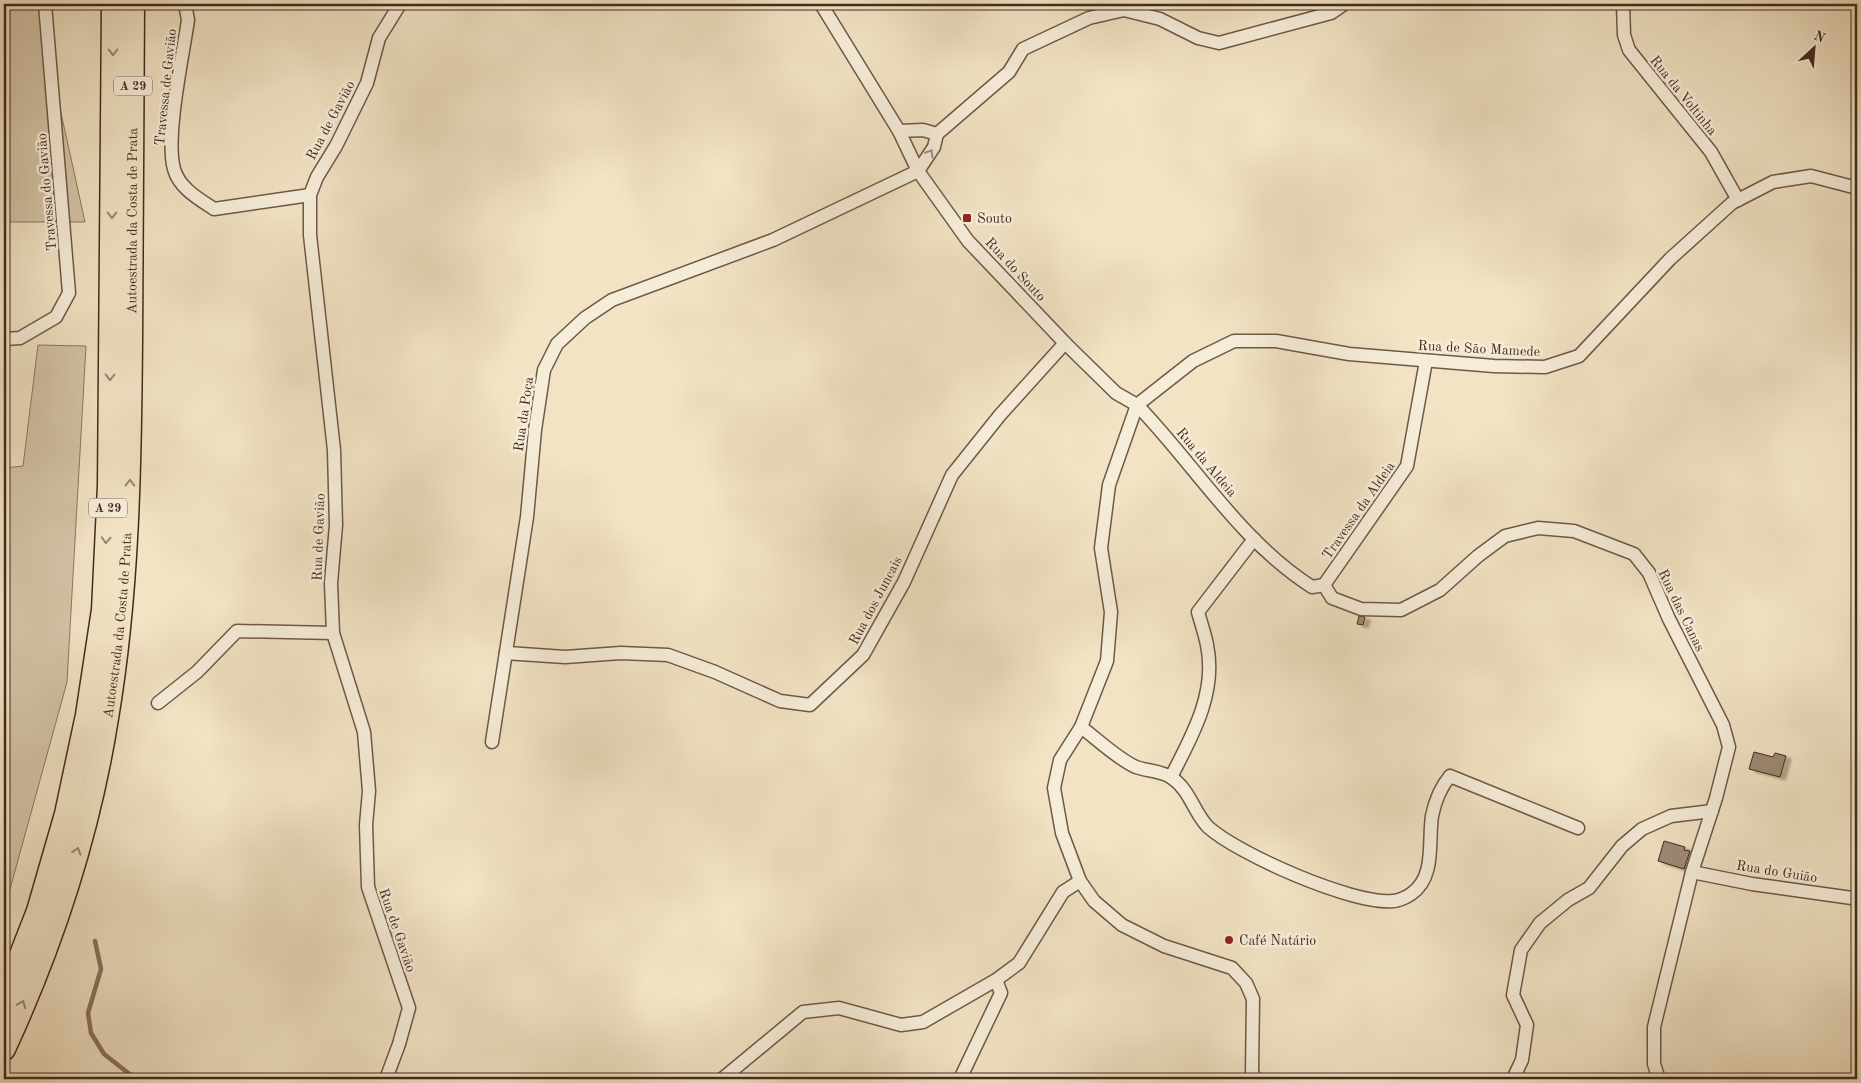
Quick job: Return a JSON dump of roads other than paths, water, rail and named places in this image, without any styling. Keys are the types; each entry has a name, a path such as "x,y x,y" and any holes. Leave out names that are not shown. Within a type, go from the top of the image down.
{"highway":[{"name":"Autoestrada da Costa de Prata","path":"4,998 38,911 66,814 87,715 103,610 109,486 113,4"},
{"name":"Autoestrada da Costa de Prata","path":"4,1049 57,917 86,819 107,719 121,614 130,488 133,4"}],"street":[{"name":"Travessa do Gavião","path":"4,339 20,338 56,317 69,293 45,4"},
{"name":"Travessa de Gavião","path":"185,4 188,20 172,138 174,170 188,191 214,209 310,195"},
{"name":"Rua de Gavião","path":"386,1079 399,1044 409,1008 368,887 366,825 369,791 364,732 333,633 331,583 336,525 334,450 310,235 310,195 317,177 336,146 367,83 379,38 400,4"},
{"name":"Rua do Souto","path":"821,4 899,131 918,171 968,241 1065,343 1116,392 1137,404"},
{"path":"918,171 934,147 937,134 1009,72 1023,50 1089,18 1124,7 1160,19 1198,38 1219,43 1331,13 1344,4"},
{"name":"Rua da Voltinha","path":"1622,4 1624,35 1629,50 1711,152 1738,200"},
{"path":"899,131 923,130 937,134"},
{"name":"Rua da Poça","path":"492,742 527,517 534,430 544,370 557,344 585,318 612,300 773,240 918,171"},
{"name":"Rua de São Mamede","path":"1137,404 1193,361 1234,342 1276,341 1348,354 1426,361 1545,367 1579,356 1670,259 1738,200 1773,182 1811,176 1857,188"},
{"name":"Rua dos Juncais","path":"506,653 565,656 621,653 668,655 715,672 780,701 810,705 863,655 904,582 952,475 1000,415 1065,343"},
{"name":"Travessa da Aldeia","path":"1324,585 1407,466 1426,361"},
{"path":"1137,404 1109,485 1101,548 1111,612 1107,660 1081,727 1060,760 1054,788 1062,833 1080,880 1094,901 1122,925 1164,946 1232,968 1246,983 1253,999 1252,1072 1254,1079"},
{"name":"Rua da Aldeia","path":"1137,404 1254,539 1298,578 1312,587 1324,585"},
{"name":"Rua das Canas","path":"1324,585 1332,598 1361,609 1401,610 1440,590 1478,556 1505,536 1538,528 1574,531 1634,554 1649,573 1669,620 1723,724 1729,747 1712,811 1692,872 1654,1027 1654,1064 1658,1079"},
{"path":"1172,777 1201,718 1208,682 1208,647 1198,612 1254,539"},
{"path":"158,703 197,672 237,631 333,633"},
{"path":"1081,727 1135,766 1172,777 1184,789 1208,826 1260,859 1315,883 1374,899 1394,901 1411,894 1423,881 1430,858 1432,817 1440,789 1450,776 1578,828"},
{"path":"1513,1079 1522,1060 1527,1025 1513,996 1521,950 1540,923 1568,900 1589,888 1622,846 1642,829 1671,816 1712,811"},
{"name":"Rua do Guião","path":"1692,872 1752,884 1856,899"},
{"path":"722,1079 803,1012 839,1008 901,1025 923,1022 996,980 1018,963 1063,892 1080,880"},
{"path":"960,1079 1001,993 996,980"}],"waterway":[{"path":"95,941 101,969 88,1013 91,1033 104,1054 132,1076 149,1079"}],"place":[{"name":"Souto","path":"967,218"},
{"name":"Café Natário","path":"1229,940"}]}
